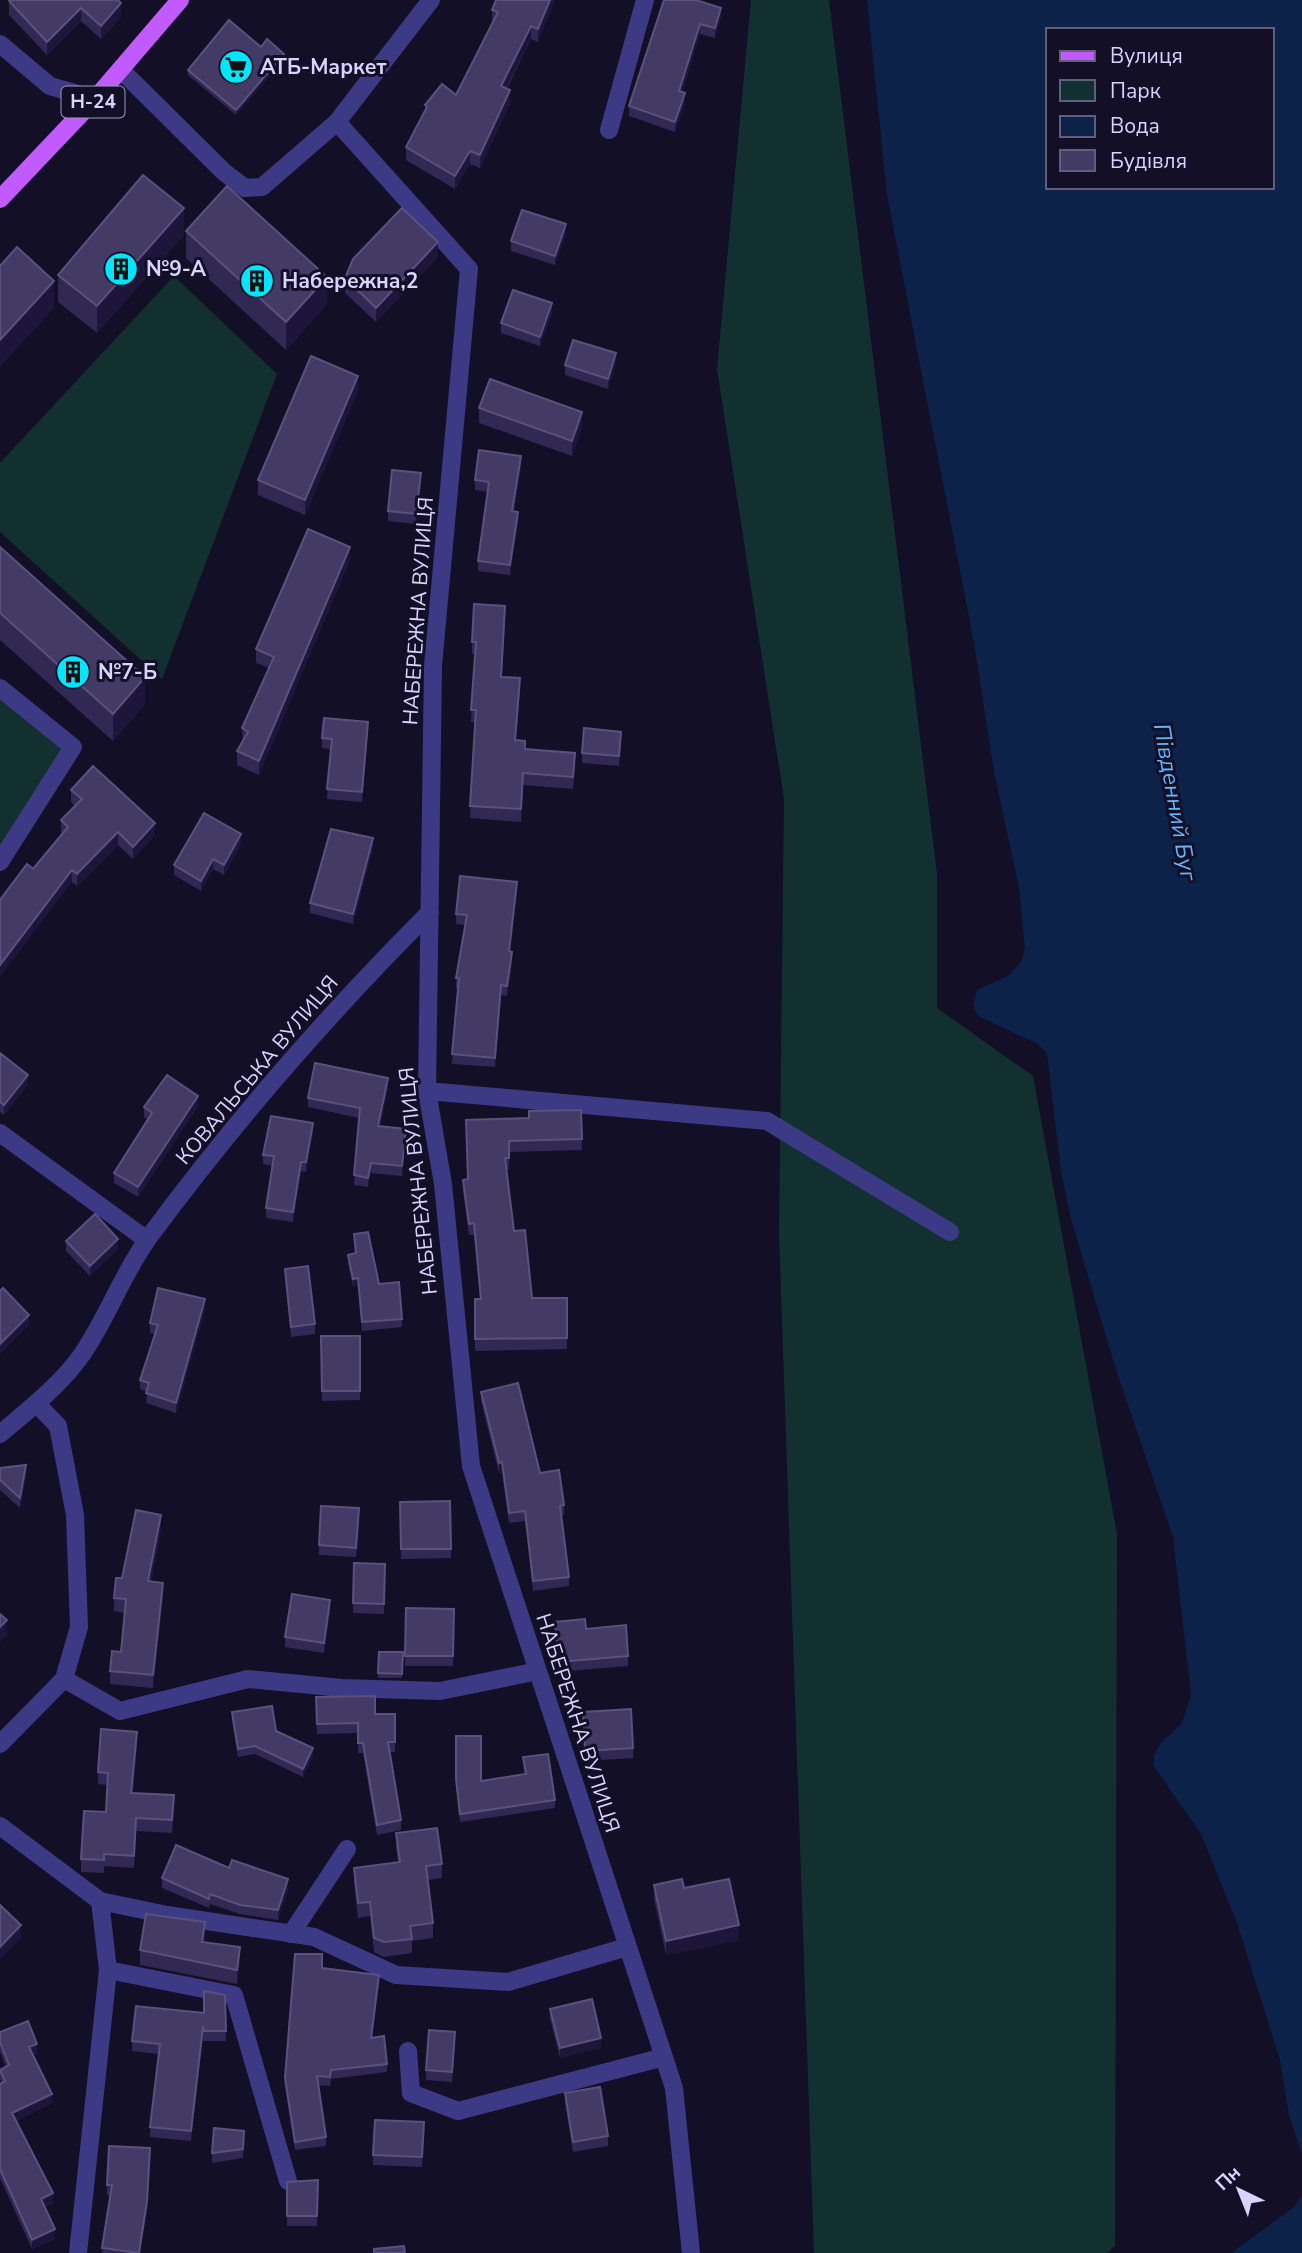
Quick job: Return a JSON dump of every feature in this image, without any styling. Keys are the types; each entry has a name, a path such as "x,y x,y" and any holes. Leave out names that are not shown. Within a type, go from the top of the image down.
{"main road":[{"name":"Н-24","path":"0,199 95,99 180,0"}],"street":[{"path":"121,70 224,172 245,188 262,187 337,122 431,0"},
{"path":"609,130 645,0"},
{"path":"0,44 50,86 95,99"},
{"name":"НАБЕРЕЖНА ВУЛИЦЯ","path":"337,122 470,269 433,666 427,1091 443,1184 471,1466 674,2088 691,2253"},
{"path":"0,688 73,747 0,862"},
{"name":"КОВАЛЬСЬКА ВУЛИЦЯ","path":"0,1434 36,1403 83,1354 147,1240 242,1116 382,959 430,912"},
{"path":"427,1091 767,1121 950,1232"},
{"path":"0,1133 147,1240"},
{"path":"0,1744 64,1679 79,1627 75,1515 58,1426 36,1403"},
{"path":"64,1679 120,1711 248,1679 342,1688 440,1691 538,1671"},
{"path":"0,1826 100,1901 314,1937 396,1975 508,1982 627,1947"},
{"path":"291,1934 347,1849"},
{"path":"78,2253 108,1970 100,1901"},
{"path":"108,1970 234,1995 288,2181"},
{"path":"408,2051 411,2093 458,2111 664,2057"}],"green space":[{"path":"751,0 829,0 937,874 937,1008 1033,1076 1117,1534 1115,2246 1107,2253 814,2253 779,1234 784,799 717,369"},
{"path":"174,276 277,374 162,679 0,532 0,463"},
{"path":"0,697 65,747 0,851"}],"water":[{"name":"Південний Буг","path":"867,0 1302,0 1302,2155 1289,2115 1280,2060 1237,1923 1201,1834 1153,1765 1154,1755 1161,1743 1182,1723 1191,1695 1173,1537 1116,1370 1071,1219 1061,1172 1047,1054 1038,1044 978,1016 973,1006 977,990 1008,976 1021,962 1025,948 1019,888 994,772 974,643 887,195"},
{"path":"1302,2195 1302,2253 1231,2253 1293,2208"}],"building":[{"path":"10,0 118,0 121,3 101,26 81,8 47,42"},
{"path":"496,0 550,0 538,29 531,26 501,86 510,90 480,155 470,151 455,176 406,147 427,107 425,105 442,84 456,95 498,12 492,10"},
{"path":"664,0 696,0 721,8 715,28 700,24 679,91 685,93 675,122 629,106"},
{"name":"АТБ-Маркет","path":"229,20 261,47 267,39 284,54 236,110 188,70"},
{"path":"143,175 184,208 97,306 58,275"},
{"path":"227,186 327,277 286,322 186,231"},
{"path":"402,208 438,242 376,308 345,278 353,259"},
{"path":"522,210 566,224 555,256 511,241"},
{"path":"17,247 54,281 0,340 0,266"},
{"path":"513,290 552,303 540,337 501,323"},
{"path":"573,340 616,353 608,379 565,365"},
{"path":"311,356 358,376 305,500 258,480"},
{"path":"490,379 582,412 572,441 479,408"},
{"path":"479,450 521,456 512,511 518,512 510,565 478,561 489,482 475,480"},
{"path":"392,470 421,473 416,514 388,511"},
{"path":"308,529 350,547 259,761 237,751 248,732 242,728 274,657 256,649"},
{"path":"0,547 145,677 113,714 0,613"},
{"path":"474,604 505,606 501,677 520,678 515,740 525,741 525,749 575,753 573,777 523,773 521,809 470,806 476,710 471,710 476,642 472,642"},
{"path":"324,718 368,722 362,792 327,789 332,739 322,738"},
{"path":"584,728 621,732 619,756 582,753"},
{"path":"93,766 155,823 133,847 118,832 77,874 72,870 0,965 0,900 27,864 33,869 68,827 61,820 82,799 71,790"},
{"path":"204,813 241,834 224,865 213,859 201,881 174,865"},
{"path":"331,829 373,838 353,914 310,903"},
{"path":"460,876 517,882 509,951 512,952 507,986 501,985 495,1058 452,1054 459,978 456,978 467,915 456,914"},
{"path":"0,1053 28,1075 4,1105 0,1102"},
{"path":"315,1063 388,1078 378,1126 406,1129 402,1166 371,1163 368,1178 354,1175 360,1108 308,1098"},
{"path":"167,1075 198,1096 138,1187 114,1173 152,1113 144,1107"},
{"path":"581,1110 582,1139 509,1141 509,1158 505,1158 514,1231 525,1230 532,1298 567,1298 567,1338 475,1339 475,1299 481,1299 474,1223 469,1224 463,1180 468,1179 466,1120 529,1118 529,1111"},
{"path":"271,1116 313,1123 306,1162 301,1162 293,1212 266,1208 274,1156 263,1155"},
{"path":"95,1214 118,1239 90,1266 66,1241"},
{"path":"368,1232 379,1284 399,1282 402,1319 362,1322 358,1278 353,1279 348,1255 356,1253 354,1234"},
{"path":"308,1266 315,1324 291,1327 285,1269"},
{"path":"3,1288 29,1315 0,1344 0,1291"},
{"path":"158,1288 205,1299 176,1403 146,1393 149,1383 140,1380 158,1325 150,1323"},
{"path":"321,1336 360,1336 360,1391 322,1391"},
{"path":"518,1383 540,1473 559,1470 564,1505 560,1506 569,1577 533,1581 525,1511 509,1513 502,1462 499,1463 481,1392"},
{"path":"26,1465 20,1498 0,1480 0,1468"},
{"path":"450,1501 451,1549 401,1549 400,1502"},
{"path":"321,1506 359,1508 356,1548 319,1545"},
{"path":"136,1510 161,1515 148,1581 163,1583 153,1675 110,1671 112,1651 121,1652 126,1599 114,1598 116,1578 122,1578"},
{"path":"354,1563 385,1564 384,1604 353,1603"},
{"path":"292,1594 330,1600 324,1643 285,1637"},
{"path":"406,1608 454,1609 453,1656 405,1656"},
{"path":"0,1614 7,1620 0,1627"},
{"path":"585,1619 586,1629 626,1625 628,1656 558,1662 555,1622"},
{"path":"379,1652 403,1652 402,1674 378,1673"},
{"path":"375,1696 375,1714 395,1714 395,1742 388,1742 401,1820 377,1825 363,1743 358,1743 358,1723 317,1724 316,1697"},
{"path":"272,1706 276,1731 313,1748 303,1769 255,1746 238,1749 232,1712"},
{"path":"631,1709 633,1748 585,1751 583,1712"},
{"path":"101,1729 137,1732 131,1793 174,1795 172,1820 136,1818 134,1856 104,1854 104,1860 81,1859 84,1811 106,1812 108,1773 98,1772"},
{"path":"456,1736 481,1736 481,1781 526,1774 523,1757 548,1754 555,1800 460,1814 456,1779"},
{"path":"437,1828 442,1864 426,1866 433,1923 410,1926 412,1939 384,1942 374,1938 370,1902 358,1903 354,1868 400,1862 396,1833"},
{"path":"176,1845 229,1868 232,1860 288,1879 278,1910 240,1905 210,1894 209,1899 162,1878"},
{"path":"682,1879 684,1888 729,1879 739,1925 666,1941 654,1885"},
{"path":"0,1905 21,1925 0,1947"},
{"path":"146,1914 205,1922 202,1942 240,1947 237,1970 140,1950"},
{"path":"295,1954 322,1954 322,1968 379,1975 371,2038 384,2036 387,2064 331,2070 330,2077 317,2076 326,2137 295,2142 285,2078"},
{"path":"204,1991 225,1995 226,2031 203,2031 203,2026 191,2131 150,2127 160,2044 132,2041 136,2006 204,2013"},
{"path":"592,1999 601,2038 560,2048 550,2009"},
{"path":"28,2021 37,2044 29,2047 52,2094 12,2113 53,2193 41,2199 55,2229 32,2240 0,2169 0,2084 5,2081 0,2070 9,2065 0,2042 0,2032"},
{"path":"429,2030 455,2032 452,2072 426,2070"},
{"path":"600,2087 608,2136 573,2142 565,2093"},
{"path":"375,2120 424,2122 422,2157 373,2155"},
{"path":"214,2128 244,2131 243,2149 212,2153"},
{"path":"109,2146 150,2148 147,2201 139,2253 102,2248 112,2185 107,2185"},
{"path":"318,2180 317,2216 287,2216 287,2182"},
{"path":"404,2246 405,2253 374,2253 374,2249"}],"place":[{"name":"АТБ-Маркет","path":"236,67"},
{"name":"№9-А","path":"121,269"},
{"name":"Набережна,2","path":"257,281"},
{"name":"№7-Б","path":"73,672"}]}
